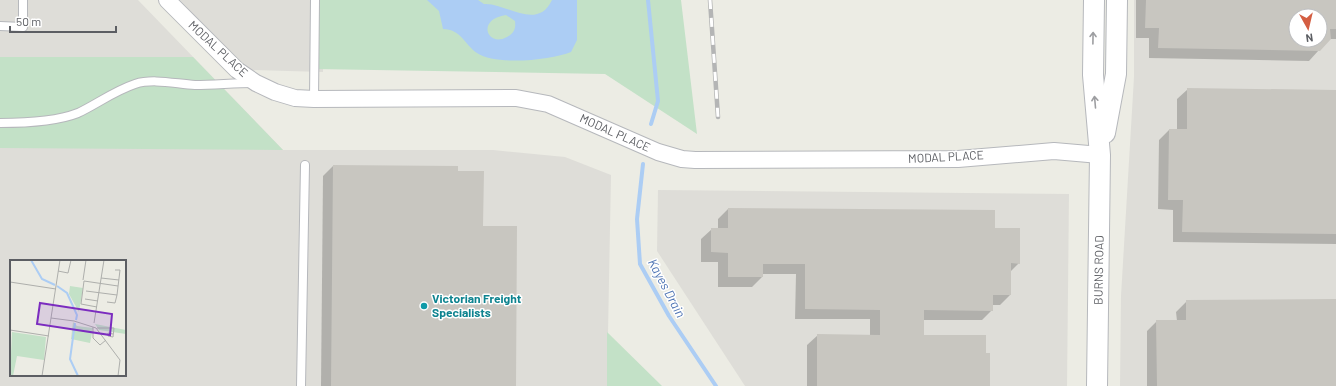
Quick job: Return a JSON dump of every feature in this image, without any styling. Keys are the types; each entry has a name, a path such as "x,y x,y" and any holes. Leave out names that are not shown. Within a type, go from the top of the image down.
{"street":[{"name":"MODAL PLACE","path":"167,0 237,70 256,83 275,92 295,98 516,98 548,104 616,132 658,152 682,159 695,160 958,159 1054,151 1100,155"},
{"name":"BURNS ROAD","path":"1094,0 1093,75 1100,155 1097,386"},
{"name":"BURNS ROAD","path":"1100,155 1116,74 1118,0"}],"lane":[{"path":"0,26 23,27 23,0"},
{"path":"314,99 315,0"},
{"path":"0,123 17,123 62,118 78,112 136,84 156,81 196,85 256,83"},
{"path":"301,386 305,165"}],"shaded area":[{"path":"0,0 138,0 283,150 493,150 565,157 611,175 607,386 0,386"},
{"path":"180,0 324,0 323,72 250,70 222,44"},
{"path":"1134,0 1336,0 1336,386 1120,386 1121,296 1134,77"},
{"path":"658,190 1069,194 1067,386 745,386 657,251"}],"green space":[{"path":"317,0 681,0 697,134 605,74 314,69"},
{"path":"0,57 193,57 283,150 0,148"},
{"path":"607,332 662,386 607,386"}],"water":[{"path":"427,0 478,0 484,4 529,15 538,14 546,9 552,0 577,0 577,40 571,52 562,55 538,59 510,61 486,57 473,50 459,34 443,29 439,11","holes":["506,15 515,21 514,30 507,37 494,39 490,36 488,27 491,22 497,18"]}],"building":[{"path":"1146,0 1336,0 1336,29 1330,29 1331,39 1328,42 1328,8 1288,8 1288,48 1323,48 1320,51 1158,48 1159,28 1145,28"},
{"path":"1187,88 1336,90 1336,234 1182,232 1183,200 1168,200 1169,129 1187,129"},
{"name":"Victorian Freight Specialists","path":"333,165 458,166 458,171 484,171 483,226 517,226 516,386 331,386"},
{"path":"728,208 995,210 995,228 1020,228 1020,264 1011,263 1011,295 993,295 993,311 924,310 924,335 986,335 986,353 990,353 990,386 817,386 817,334 880,335 880,310 805,309 805,264 763,264 763,277 728,277 728,253 711,252 711,228 728,228"},
{"path":"1336,299 1336,386 1157,386 1156,320 1186,320 1186,300"}],"waterway":[{"name":"Kayes Drain","path":"648,0 658,101 651,124"},
{"name":"Kayes Drain","path":"643,164 637,219 640,264 669,316 716,386"}],"railway":[{"path":"710,0 718,117"}],"place":[{"name":"Victorian Freight Specialists","path":"424,306"}]}
